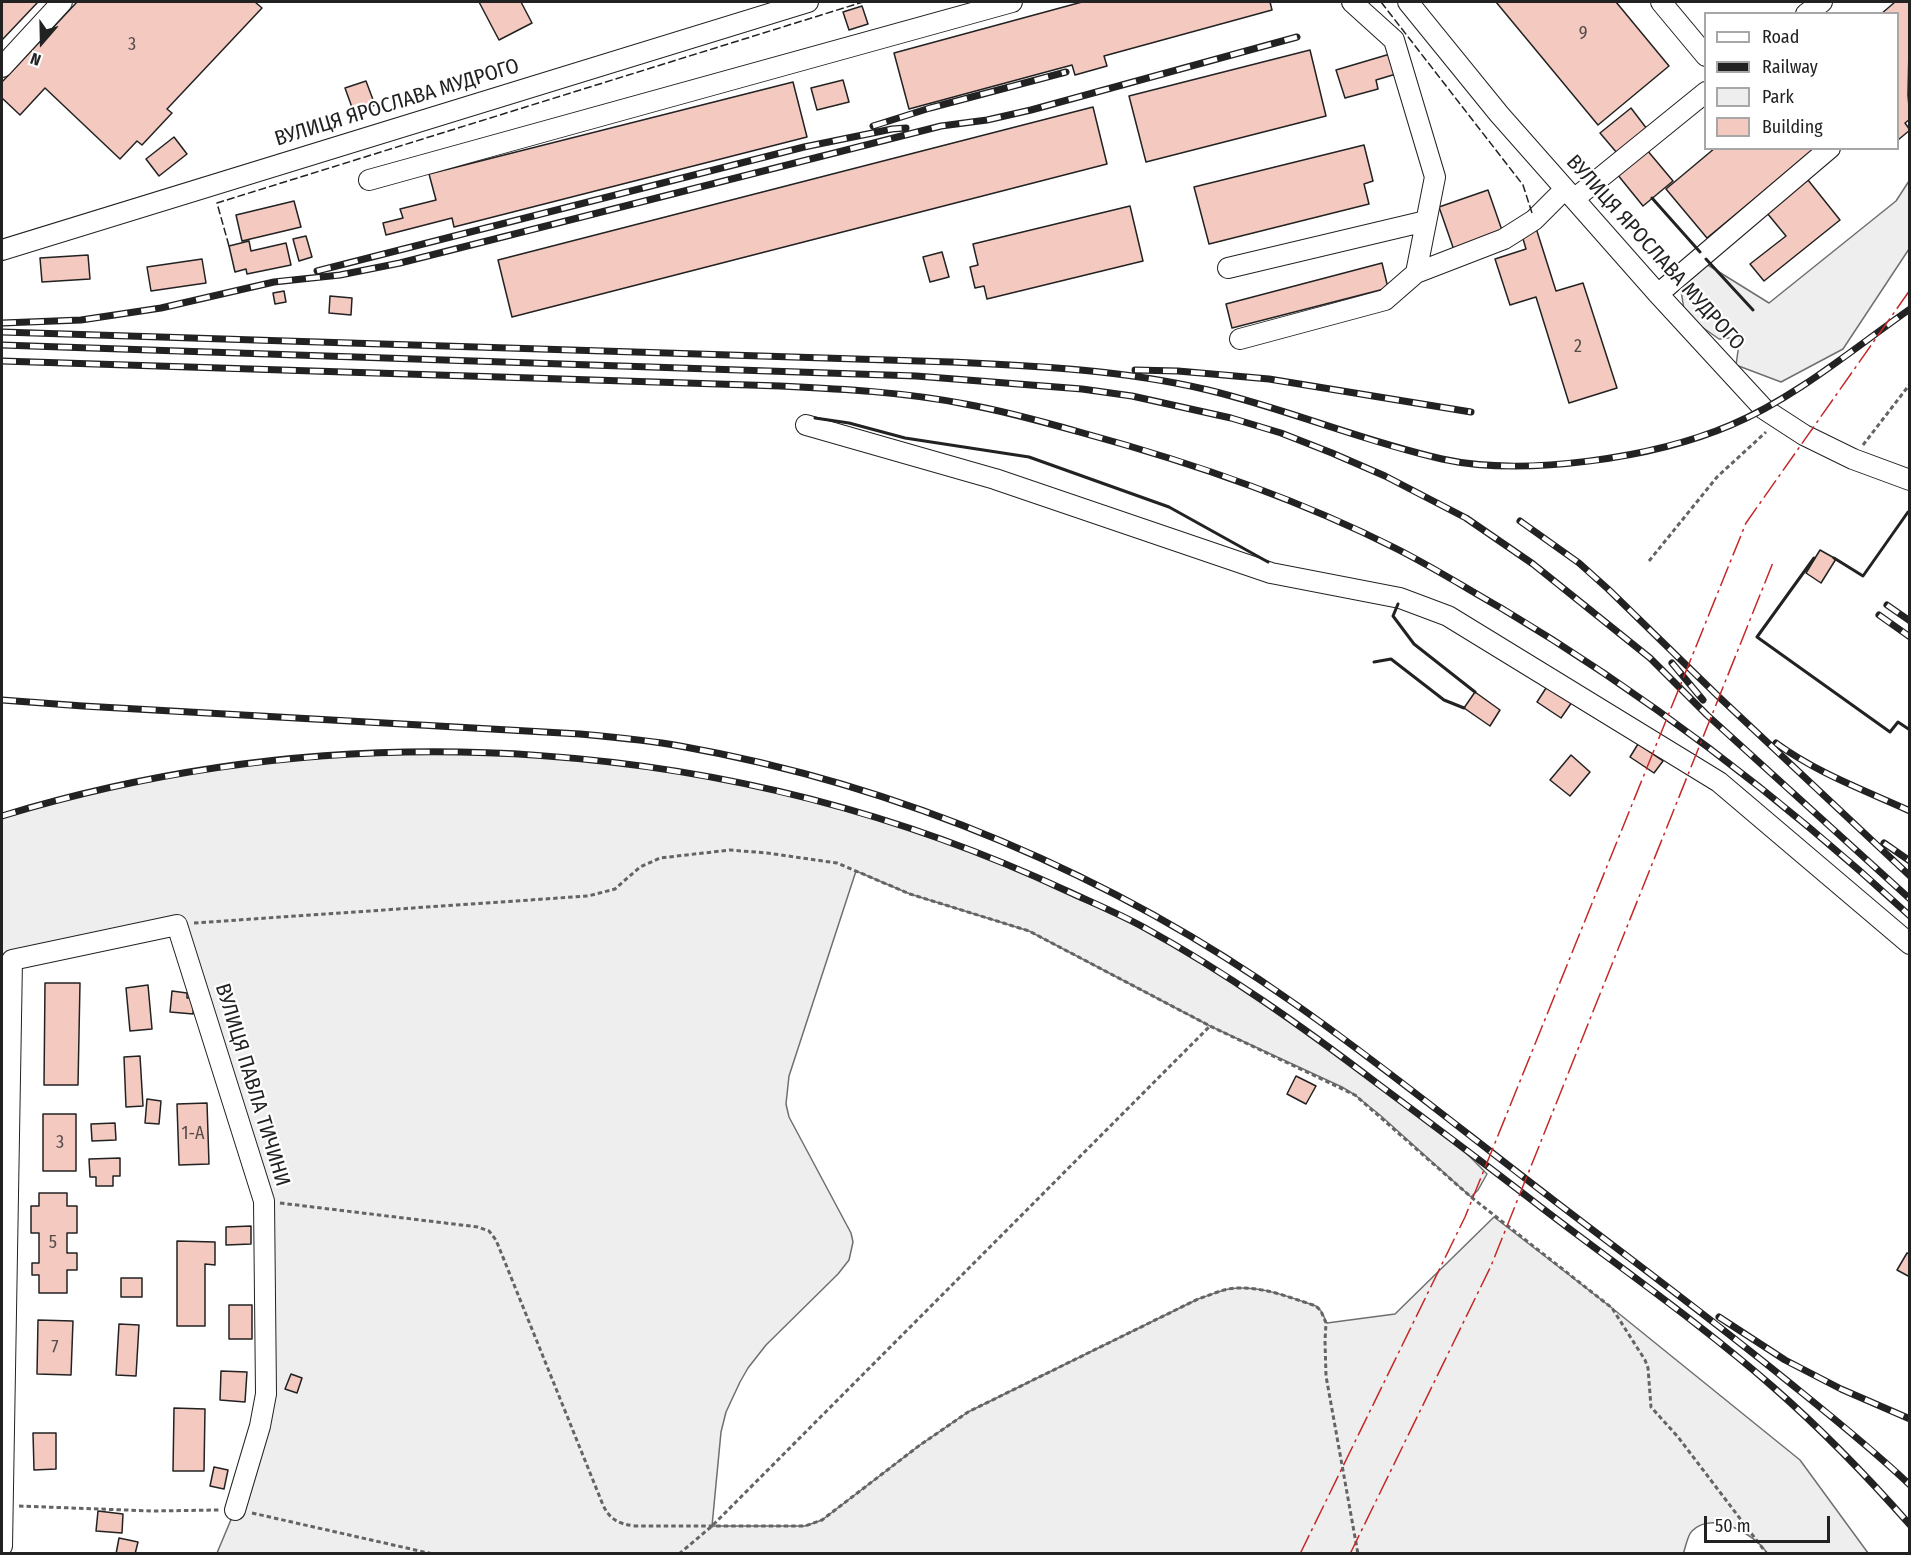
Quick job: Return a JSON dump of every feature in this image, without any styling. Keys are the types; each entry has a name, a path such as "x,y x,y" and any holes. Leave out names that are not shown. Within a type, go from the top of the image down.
{"street":[{"path":"2,66 62,2"},
{"name":"ВУЛИЦЯ ЯРОСЛАВА МУДРОГО","path":"2,250 772,7 808,2"},
{"path":"369,180 1012,2"},
{"path":"1352,2 1394,40 1435,177 1416,273"},
{"name":"ВУЛИЦЯ ЯРОСЛАВА МУДРОГО","path":"1408,2 1499,114 1658,294 1764,409 1779,420 1853,459 1910,480"},
{"path":"1661,2 1704,54"},
{"path":"1809,12 1822,2"},
{"path":"1240,339 1385,300 1416,273 1504,239 1570,194 1704,94"},
{"path":"1658,294 1828,150"},
{"path":"1228,268 1426,221"},
{"path":"806,425 995,479 1271,573 1400,598 1448,616 1719,782 1910,944"},
{"path":"2,1546 12,960 177,925"},
{"name":"ВУЛИЦЯ ПАВЛА ТИЧИНИ","path":"177,925 264,1202 266,1394 260,1426 235,1510"}],"path":[{"path":"1853,459 1910,384"},
{"path":"1649,561 1717,477 1779,420"},
{"path":"177,925 234,919 588,896 615,889 640,867 660,858 730,850 837,863 910,894 1029,931 1210,1026 1355,1095 1471,1197 1612,1308 1645,1360 1648,1368 1651,1407 1678,1437 1767,1554"},
{"path":"679,1554 712,1526 1210,1026"},
{"path":"264,1202 478,1227 489,1231 496,1240 607,1514 619,1523 635,1526 805,1526 814,1524 833,1513 920,1445 968,1412 1198,1299 1227,1289 1249,1288 1264,1290 1316,1306 1324,1316 1326,1323 1326,1376 1358,1554"}],"green space":[{"path":"1909,181 1909,249 1843,349 1781,382 1736,365 1740,337 1719,339 1685,315 1681,291 1703,262 1769,303 1896,201"},
{"path":"388,752 519,753 648,766 712,777 838,807 960,846 1080,896 1138,924 1221,971 1300,1025 1421,1114 1455,1142 1487,1174 1471,1197 1380,1115 1342,1087 1210,1026 1029,931 910,894 856,871 789,1076 786,1104 789,1117 851,1233 853,1242 849,1260 838,1274 766,1345 740,1382 726,1412 721,1432 712,1526 805,1526 822,1520 920,1445 968,1412 1198,1299 1221,1291 1251,1288 1284,1295 1316,1306 1327,1323 1395,1314 1494,1217 1612,1308 1800,1460 1868,1553 1767,1553 1743,1532 1721,1524 1710,1523 1700,1525 1692,1531 1683,1554 217,1553 235,1510 260,1426 264,1201 177,925 2,961 2,816 97,791 193,772 241,765"}],"building":[{"path":"2,2 38,2 2,40"},
{"path":"77,2 255,2 262,8 167,109 172,113 142,145 137,141 120,159 45,88 20,115 2,98 2,82"},
{"path":"479,2 521,2 532,23 499,40"},
{"path":"1082,2 1270,2 1272,10 1104,56 1107,66 1075,75 1072,65 909,109 894,53"},
{"path":"1496,2 1616,2 1669,66 1598,125"},
{"path":"1895,2 1910,2 1908,95 1910,119 1905,123 1910,130 1899,139 1899,12 1883,12"},
{"path":"862,6 868,24 849,30 843,12"},
{"path":"1310,50 1326,116 1146,162 1129,96"},
{"path":"1390,54 1396,74 1376,80 1378,89 1345,98 1336,70"},
{"path":"843,80 849,102 817,110 811,88"},
{"path":"366,81 375,105 354,113 345,88"},
{"path":"793,82 807,137 454,227 452,218 386,235 383,223 403,218 400,209 436,200 429,174"},
{"path":"1093,107 1107,164 512,317 498,260"},
{"path":"1631,108 1647,129 1617,153 1600,133"},
{"path":"174,137 187,154 159,176 146,159"},
{"path":"1364,145 1373,181 1364,184 1369,204 1209,244 1194,187"},
{"path":"1647,150 1673,181 1643,206 1617,174"},
{"path":"1713,150 1814,150 1707,238 1666,189"},
{"path":"1808,180 1840,220 1764,281 1750,264 1786,236 1767,213"},
{"path":"1488,190 1504,236 1455,253 1439,207"},
{"path":"294,201 301,227 242,241 236,215"},
{"path":"1130,206 1143,261 987,299 984,286 975,288 970,267 978,265 973,244"},
{"path":"1536,228 1556,291 1583,283 1617,388 1569,403 1536,297 1510,305 1495,259 1526,249 1521,232"},
{"path":"306,236 312,257 299,261 293,239"},
{"path":"249,241 251,251 286,243 291,265 247,274 246,269 235,272 229,246"},
{"path":"942,252 949,277 930,282 923,257"},
{"path":"88,255 90,279 42,282 40,258"},
{"path":"202,259 206,283 151,291 147,267"},
{"path":"1382,263 1388,288 1232,328 1226,304"},
{"path":"284,291 286,302 275,304 273,293"},
{"path":"330,296 352,298 351,315 329,313"},
{"path":"1820,550 1836,559 1821,583 1806,573"},
{"path":"1548,685 1572,702 1561,718 1537,702"},
{"path":"1475,692 1500,710 1490,726 1464,708"},
{"path":"1638,744 1663,761 1654,773 1630,757"},
{"path":"1571,755 1590,772 1570,796 1550,780"},
{"path":"45,983 80,983 78,1085 44,1085"},
{"path":"148,985 152,1029 130,1031 126,988"},
{"path":"172,991 187,993 187,998 194,998 193,1014 170,1012"},
{"path":"140,1056 143,1106 126,1107 124,1057"},
{"path":"1296,1076 1316,1086 1306,1104 1287,1094"},
{"path":"147,1099 161,1101 159,1124 145,1123"},
{"path":"207,1103 209,1164 179,1165 177,1104"},
{"path":"43,1114 76,1114 76,1171 43,1171"},
{"path":"115,1123 116,1140 92,1141 91,1124"},
{"path":"120,1158 120,1176 113,1176 113,1186 96,1186 96,1177 90,1177 89,1159"},
{"path":"39,1193 67,1193 67,1206 77,1206 77,1233 67,1233 67,1253 77,1253 77,1270 67,1270 67,1293 39,1293 39,1275 32,1275 32,1263 39,1263 39,1233 31,1233 31,1206 39,1206"},
{"path":"251,1226 251,1244 226,1245 226,1227"},
{"path":"177,1241 215,1242 215,1265 205,1264 205,1326 177,1326"},
{"path":"1907,1253 1910,1254 1910,1277 1897,1270"},
{"path":"121,1278 142,1278 142,1297 121,1297"},
{"path":"229,1305 252,1305 252,1339 229,1339"},
{"path":"38,1320 73,1321 71,1375 37,1374"},
{"path":"119,1324 139,1325 136,1376 116,1375"},
{"path":"221,1371 247,1372 245,1402 220,1400"},
{"path":"291,1374 302,1378 297,1393 285,1389"},
{"path":"174,1408 205,1409 204,1471 173,1471"},
{"path":"33,1433 56,1433 56,1469 34,1470"},
{"path":"214,1467 228,1470 224,1489 210,1486"},
{"path":"98,1511 123,1514 122,1533 96,1531"},
{"path":"119,1538 138,1542 135,1554 116,1554"}],"railway":[{"path":"2,323 81,320 161,308 274,282 340,275 400,263 941,126 987,120 1031,110 1297,37"},
{"path":"873,126 930,108 1066,72"},
{"path":"317,271 804,147 906,128"},
{"path":"2,332 951,362 1080,370 1112,373 1208,390 1267,406 1412,452 1475,464 1511,466 1549,465 1627,455 1700,437 1731,425 1801,387 1910,309"},
{"path":"2,345 916,376 1082,389 1132,396 1231,418 1281,433 1385,476 1466,518 1533,564 1650,658 1707,715 1910,899"},
{"path":"2,361 850,390 942,400 980,407 1123,444 1203,469 1320,513 1408,555 1501,608 1609,677 1713,751 1813,831 1910,916"},
{"path":"1135,370 1178,371 1269,379 1471,412"},
{"path":"1520,521 1579,563 1608,589 1719,697 1910,876"},
{"path":"1887,605 1910,621"},
{"path":"1879,615 1910,637"},
{"path":"1672,663 1703,700"},
{"path":"2,700 580,734 655,742 762,763 843,785 923,811 1002,841 1078,876 1153,915 1225,957 1295,1004 1394,1076 1728,1334 1848,1430 1910,1485"},
{"path":"1776,743 1824,772 1910,811"},
{"path":"2,816 134,782 269,761 405,752 541,756 676,771 810,799 940,839 1067,891 1136,923 1205,963 1293,1021 1717,1340 1826,1436 1910,1525"},
{"path":"1884,843 1910,861"},
{"path":"1719,1317 1785,1360 1841,1389 1910,1419"}],"fence":[{"path":"229,246 217,203 863,2"},
{"path":"1381,2 1523,185 1532,213"}],"wall":[{"path":"1652,198 1700,252"},
{"path":"1706,259 1753,310"},
{"path":"815,418 849,423 905,438 1029,457 1169,507 1268,562"},
{"path":"1834,558 1863,576 1908,512 1910,514"},
{"path":"1814,558 1757,637 1890,732 1898,722 1910,730"},
{"path":"1398,604 1393,616 1414,644 1475,692"},
{"path":"1374,662 1391,659 1444,700 1464,708"}],"power":[{"path":"1300,1554 1465,1217 1746,523 1910,290"},
{"path":"1350,1554 1491,1266 1774,560"}]}
